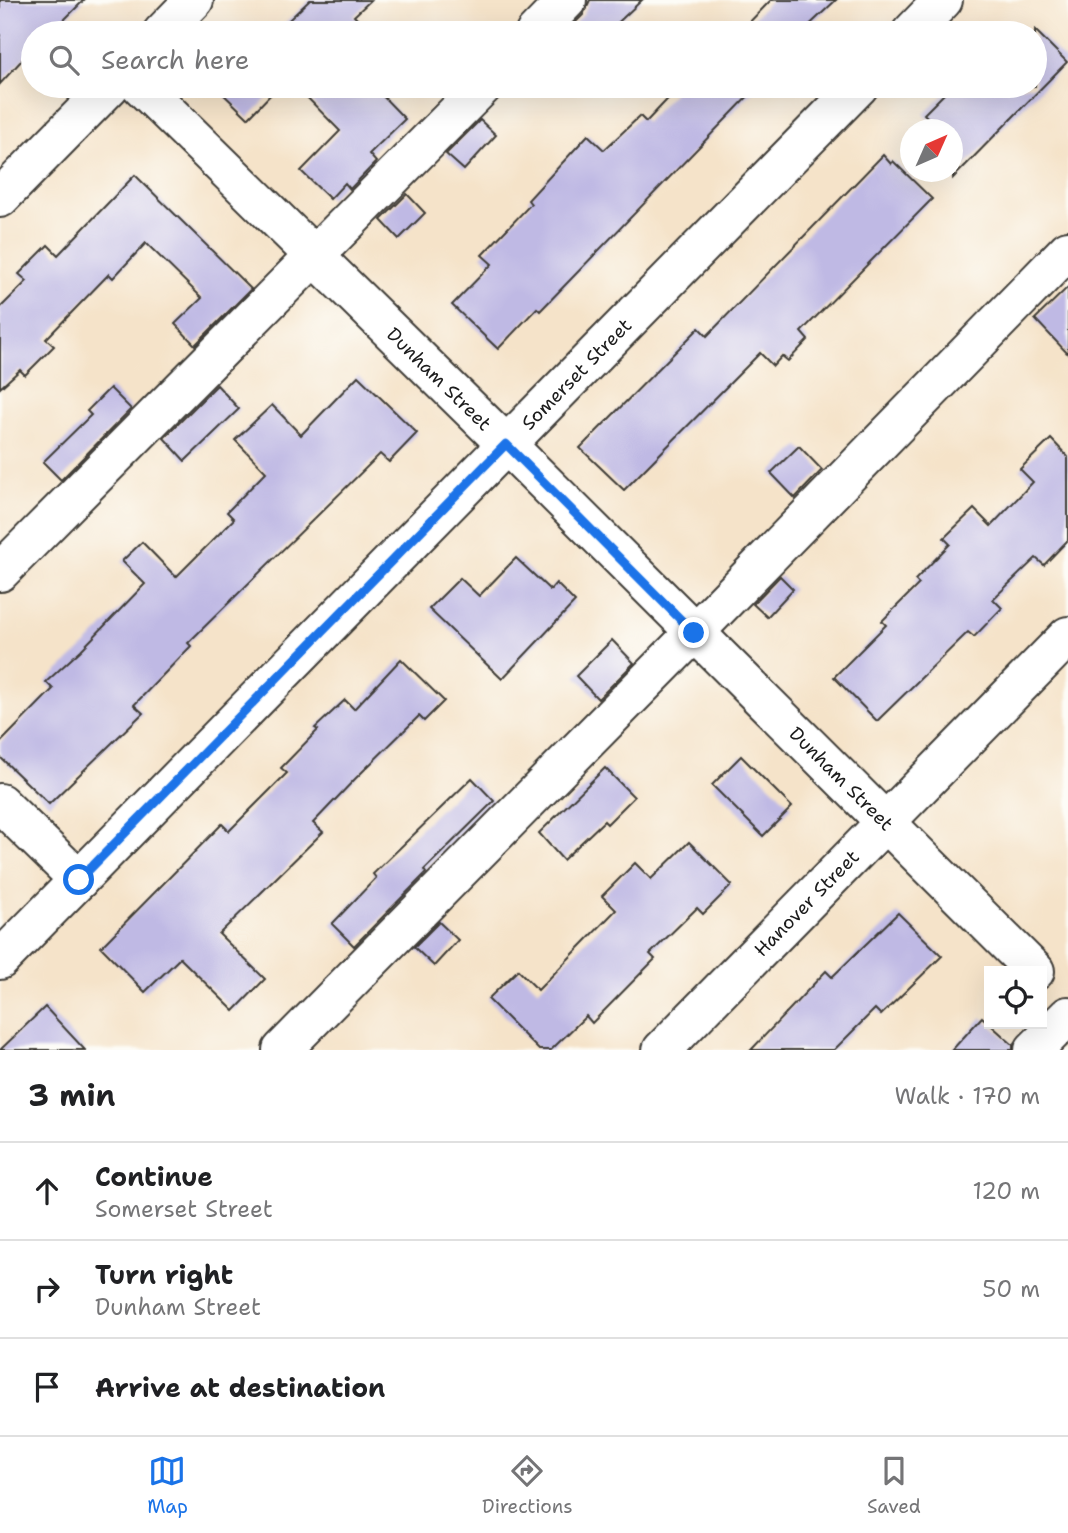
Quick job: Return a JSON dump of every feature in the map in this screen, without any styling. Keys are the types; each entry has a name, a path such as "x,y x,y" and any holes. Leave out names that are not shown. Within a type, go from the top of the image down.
{"street":[{"path":"174,21 194,0"},
{"path":"547,21 567,0"},
{"path":"923,21 943,0"},
{"path":"0,198 98,98"},
{"name":"Dunham Street","path":"153,98 506,444 1030,966"},
{"path":"0,572 471,98"},
{"name":"Somerset Street","path":"0,960 847,98"},
{"path":"282,1050 1068,250"},
{"name":"Hanover Street","path":"662,1050 1068,636"},
{"path":"0,803 79,880"},
{"path":"1047,983 1068,1004"},
{"path":"1034,1050 1068,1016"}],"building":[{"path":"0,0 84,0 63,21 21,21 21,61 0,84"},
{"path":"310,0 371,0 354,16 359,21 288,21"},
{"path":"590,0 642,0 620,21 577,21"},
{"path":"771,0 836,0 814,21 751,21"},
{"path":"1047,42 1067,62 1047,82"},
{"path":"227,98 267,98 248,118"},
{"path":"308,98 385,98 405,119 369,154 376,162 350,189 345,183 330,199 301,171 340,131"},
{"path":"669,98 746,98 540,311 537,308 498,349 452,305 492,264 482,255 531,204 528,200 588,135 604,150 640,116 646,122"},
{"path":"940,98 1032,98 963,168 963,119 929,119 924,114"},
{"path":"480,120 496,135 464,170 446,154"},
{"path":"883,155 891,164 893,161 900,168 900,182 915,182 932,199 801,332 808,340 788,361 782,356 773,366 760,353 624,490 580,448 699,328 707,336"},
{"path":"135,175 251,289 195,345 175,324 202,298 146,243 113,278 109,274 46,339 54,346 25,375 20,370 0,388 0,308 27,281 19,274 48,245 58,255"},
{"path":"407,194 425,213 399,239 381,220"},
{"path":"1068,287 1068,354 1035,319"},
{"path":"358,376 417,433 389,462 380,454 188,643 191,646 134,705 143,713 49,804 0,757 0,743 53,689 46,682 145,584 122,561 142,542 176,577 234,519 227,512 266,472 235,440 272,405 301,435"},
{"path":"217,385 239,409 185,461 164,438"},
{"path":"110,388 131,409 61,480 43,462 91,415 87,411"},
{"path":"1051,439 1068,457 1068,540 1044,565 1036,558 993,599 1002,608 974,637 968,632 877,721 834,677 886,625 882,621 919,584 915,580 950,544 944,538 974,509 991,526 1033,482 1020,469"},
{"path":"799,446 822,470 795,498 771,473"},
{"path":"516,558 550,590 556,583 575,602 502,679 429,609 460,578 479,596"},
{"path":"780,576 793,589 767,617 753,604"},
{"path":"612,640 634,663 598,699 576,676"},
{"path":"401,659 444,701 424,721 419,716 355,779 313,823 323,832 219,934 265,979 234,1011 180,958 145,992 101,947 222,824 229,831 287,773 281,768 318,730 315,728 345,700 354,709"},
{"path":"741,756 792,807 763,836 712,785"},
{"path":"605,768 634,797 607,824 604,821 563,860 539,833"},
{"path":"472,778 494,801 424,870 426,873 354,946 332,924 376,878 373,874"},
{"path":"689,842 732,885 703,914 697,908 650,954 655,959 592,1023 586,1016 551,1050 539,1050 488,999 518,970 538,990 616,910 602,896 635,863 651,879"},
{"path":"898,913 942,956 881,1015 875,1009 834,1050 751,1050 826,971 832,977"},
{"path":"439,922 458,940 434,966 414,947"},
{"path":"45,1007 85,1050 0,1050"},
{"path":"982,1017 984,1029 995,1029 1013,1045 1013,1050 952,1050"}],"route":[{"path":"79,880 506,444 694,633"}]}
